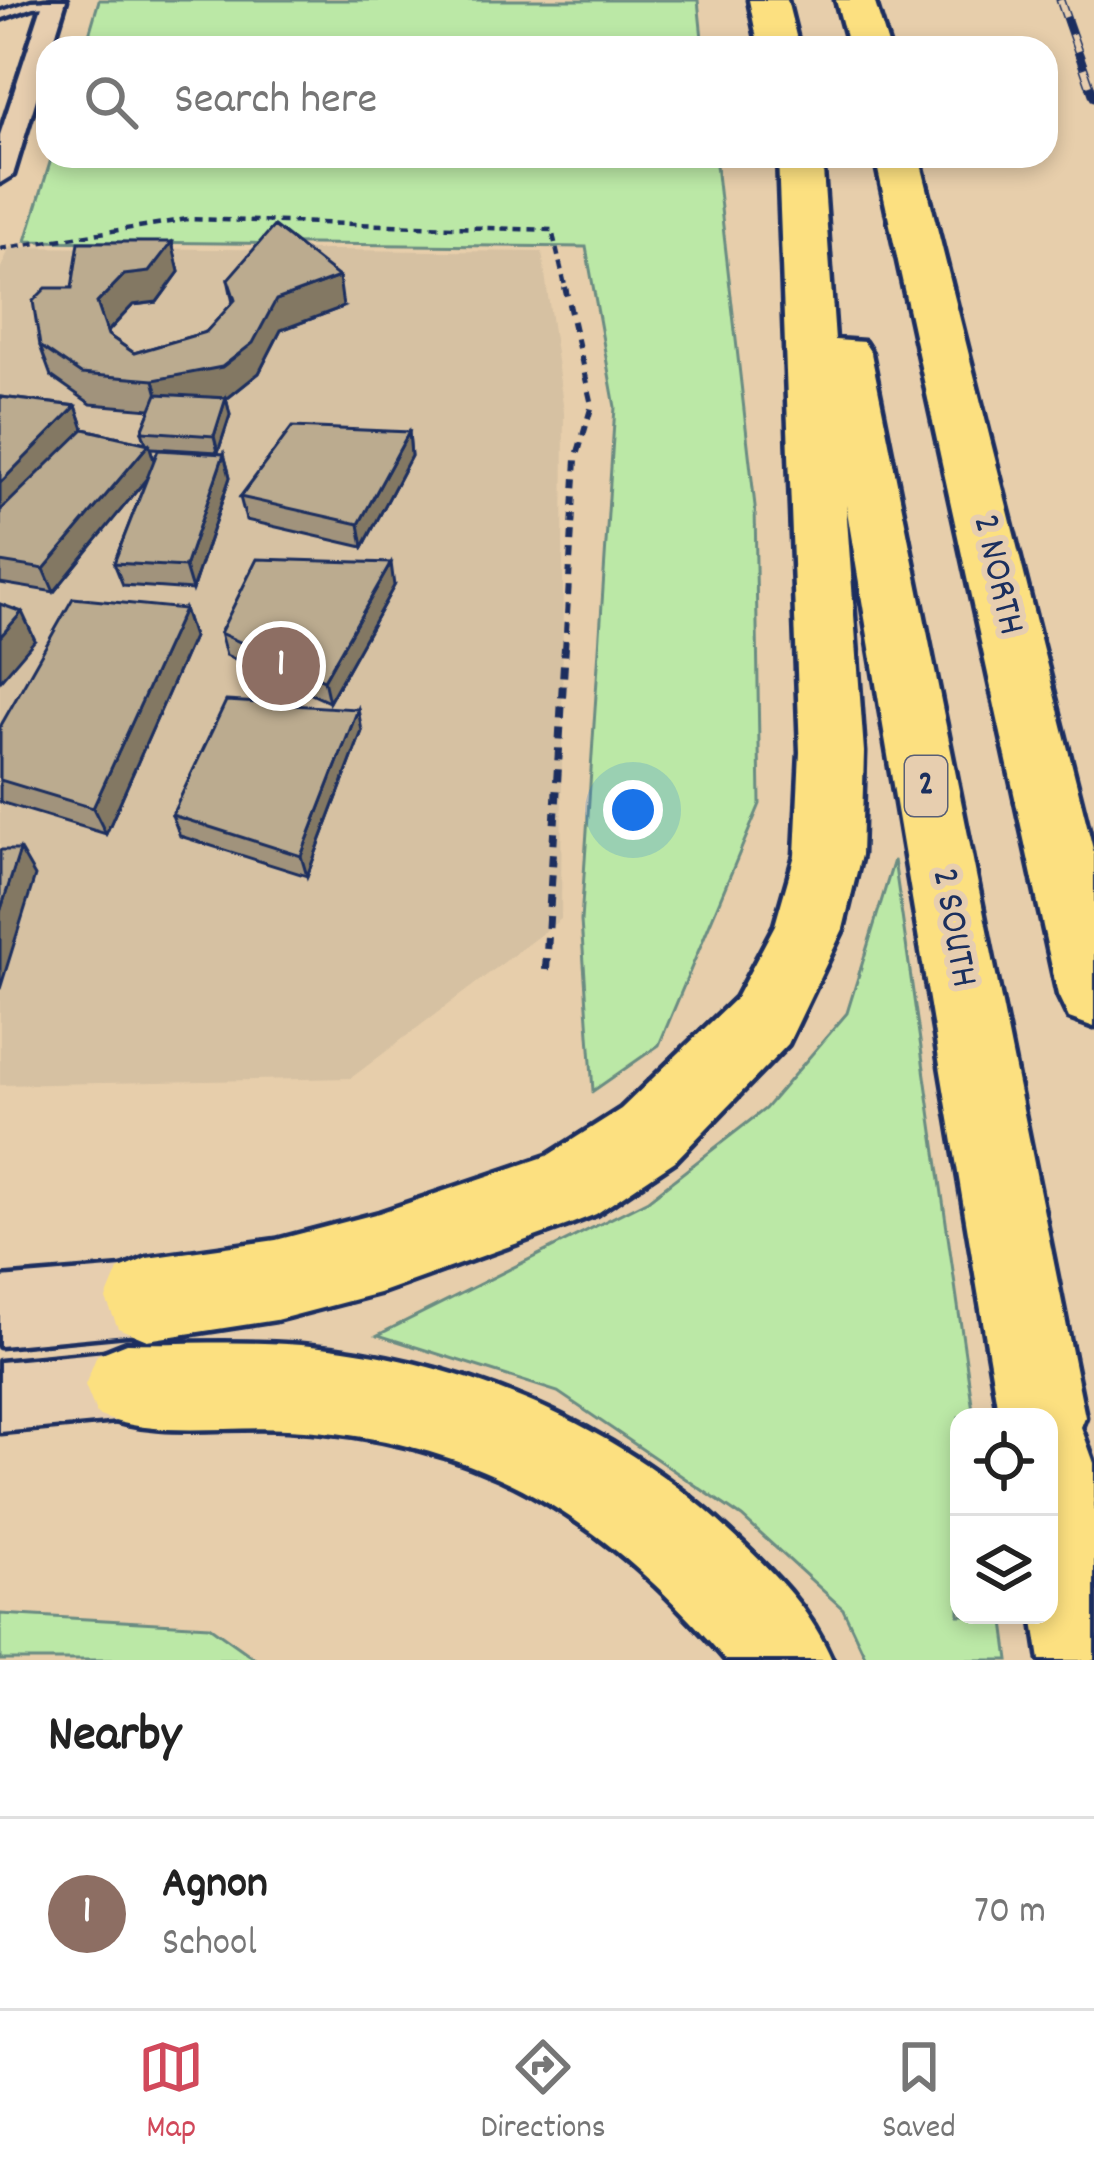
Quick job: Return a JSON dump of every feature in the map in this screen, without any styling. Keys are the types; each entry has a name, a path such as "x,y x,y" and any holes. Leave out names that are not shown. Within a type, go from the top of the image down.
{"highway":[{"path":"768,0 776,36"},
{"path":"854,0 865,36"},
{"path":"147,1299 277,1280 379,1253 568,1187 648,1135 762,1021 808,929 827,855 832,752 803,168"},
{"name":"2 SOUTH","path":"805,168 839,315 1040,1408"},
{"name":"2 NORTH","path":"900,168 1094,995"},
{"path":"127,1385 318,1389 440,1413 573,1465 671,1538 767,1634 785,1660"},
{"path":"1058,1504 1087,1660"}],"main road":[{"path":"0,1312 147,1299"},
{"path":"0,1397 127,1385"}],"street":[{"path":"43,36 54,1"},
{"path":"0,175 36,59"}],"lane":[{"path":"0,16 54,1"}],"path":[{"path":"0,250 188,219 552,230 592,405 576,459 546,970"}],"shaded area":[{"path":"10,247 542,252 564,412 561,919 351,1078 0,1085 0,270"}],"green space":[{"path":"99,0 698,0 702,36 88,36"},
{"path":"48,168 716,168 755,506 760,804 659,1045 593,1091 581,921 615,407 586,247 26,241"},
{"path":"894,860 973,1408 950,1408 950,1624 1004,1624 1009,1660 867,1660 843,1609 742,1517 558,1392 378,1335 648,1200 765,1109 847,1013"},
{"path":"0,1614 209,1626 257,1660 0,1660"}],"building":[{"path":"274,226 339,277 276,300 253,343 222,367 154,380 81,374 40,346 33,301 46,288 72,288 79,242 172,242 149,272 124,275 97,303 108,335 134,353 206,332 235,300 228,279"},
{"path":"157,394 226,398 214,436 142,431"},
{"path":"0,397 76,406 0,483"},
{"path":"292,427 409,432 359,524 240,497"},
{"path":"84,429 149,444 44,569 0,562 0,511"},
{"path":"158,450 224,454 185,567 114,563"},
{"path":"257,559 391,563 324,680 220,633"},
{"path":"73,598 184,609 93,808 0,780 0,727"},
{"path":"0,604 22,612 0,637"},
{"path":"226,701 358,709 301,856 172,815"},
{"path":"0,850 20,850 0,912"}],"railway":[{"path":"1060,0 1094,97"}],"place":[{"name":"Agnon","path":"281,666"}]}
